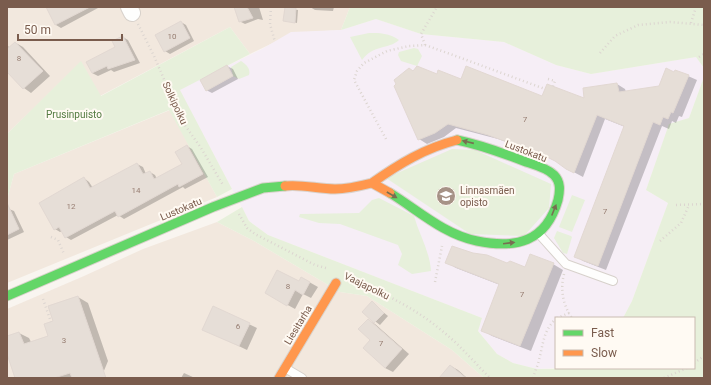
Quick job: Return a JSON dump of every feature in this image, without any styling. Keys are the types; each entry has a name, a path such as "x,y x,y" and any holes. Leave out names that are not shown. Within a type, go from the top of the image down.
{"street":[{"name":"Lustokatu","path":"7,296 213,207 263,188 296,185 335,189 372,184 412,157 443,142 457,140 471,143 534,165 554,175 560,190 558,200 546,226 539,233"},
{"path":"372,184 402,200 445,230 475,240 506,244 517,242 539,233"},
{"name":"Liesitarha","path":"279,378 336,283"}],"lane":[{"path":"539,233 566,264 613,281"},
{"path":"319,292 328,295"},
{"path":"285,368 302,378"}],"path":[{"path":"271,7 270,24 275,42"},
{"path":"425,45 422,34 437,7"},
{"path":"691,23 696,7"},
{"name":"Solkipolku","path":"130,10 154,56 182,121 201,148 225,188"},
{"path":"600,53 615,36 638,25 670,22 704,25"},
{"path":"386,139 354,80 356,71 364,63 387,51 409,46 425,45 545,89"},
{"path":"699,57 704,54"},
{"path":"548,79 555,81 553,86"},
{"path":"676,206 704,204"},
{"path":"660,241 681,223 689,206"},
{"path":"234,210 254,234 315,265 328,269"},
{"path":"435,282 445,230"},
{"path":"51,237 58,240 64,255"},
{"path":"566,264 562,284 562,295 571,317"},
{"name":"Vaajapolku","path":"347,277 400,302 417,312 442,331 490,378"},
{"path":"41,292 51,322"},
{"path":"561,317 569,313"},
{"path":"532,378 550,324 555,320"},
{"path":"695,362 704,356"},
{"path":"664,378 685,369"}],"shaded area":[{"path":"7,7 350,7 341,30 291,33 250,54 230,27 100,96 81,62 7,134"},
{"name":"Linnasmäen opisto","path":"376,19 421,34 504,42 556,65 591,74 696,57 704,68 704,77 689,118 669,125 646,190 668,203 632,301 624,317 555,317 555,368 537,369 513,363 497,354 478,331 482,318 268,235 249,221 179,89 262,49 291,32 341,30"},
{"path":"170,110 217,197 7,283 7,196 14,174"},
{"path":"217,222 254,241 340,292 367,296 452,350 484,378 7,378 7,309 143,249"}],"green space":[{"path":"350,7 704,7 704,68 696,57 591,74 556,65 504,42 421,34 376,19 341,30"},
{"name":"Prusinpuisto","path":"230,27 250,54 180,90 232,189 217,197 169,110 14,174 7,196 7,134 81,61 101,96"},
{"path":"369,33 381,33 399,40 390,45 376,49 362,60 350,37"},
{"path":"414,48 418,49 422,56 417,66 401,61 398,55 399,52"},
{"path":"241,61 248,67 249,75 239,79 233,76 231,67"},
{"path":"704,77 704,378 484,378 452,350 367,296 340,292 254,241 217,222 242,207 249,221 268,235 482,318 478,331 497,354 513,363 537,369 695,369 695,317 624,317 632,301 668,203 646,190 669,124 689,118"},
{"path":"452,149 475,150 551,184 549,208 524,236 470,234 386,178"},
{"path":"572,195 585,200 572,232 559,227"},
{"path":"379,198 414,216 426,250 431,271 412,274 398,265 402,254 398,245 340,224 319,223 299,217 300,214 359,213 372,200"},
{"path":"557,231 572,237 567,254 563,253 554,238"}],"building":[{"path":"46,7 90,7 55,25"},
{"path":"234,7 247,7 253,18 239,22"},
{"path":"285,7 296,8 295,23 283,21"},
{"path":"181,21 190,38 164,52 155,35"},
{"path":"123,36 135,60 108,69 107,66 92,73 86,62 115,47 112,41"},
{"path":"15,42 43,71 23,89 7,72 7,49"},
{"path":"227,65 233,76 206,91 200,80"},
{"path":"417,66 437,74 438,70 461,79 466,66 542,96 547,84 584,98 583,88 617,83 619,92 659,86 666,68 674,72 675,70 689,75 673,113 671,112 668,119 663,117 660,125 653,122 598,266 574,257 624,126 597,115 574,173 543,155 488,135 448,124 435,133 418,140 394,86 396,84 394,80 409,68 413,71"},
{"path":"187,145 203,174 179,187 178,184 118,217 115,211 65,238 59,227 54,230 39,203 84,177 90,188 137,163 143,174 150,171 154,179 182,164 175,152"},
{"path":"7,203 19,229 7,235"},
{"path":"452,246 473,253 487,255 507,263 510,261 525,267 530,254 554,263 520,346 481,331 499,284 445,263"},
{"path":"277,270 299,281 301,277 310,282 303,295 295,290 287,306 265,293"},
{"path":"78,296 106,378 72,378 70,373 54,378 15,378 7,354 7,336 19,332 24,344 48,336 44,324 53,321 48,306"},
{"path":"372,301 384,313 374,323 362,312"},
{"path":"213,306 250,323 239,346 202,330"},
{"path":"368,319 402,349 385,368 363,348 370,340 358,329"},
{"path":"450,365 466,378 439,378"}],"traffic: fast":[{"path":"390,193 431,221 465,238 504,244 517,243 537,234 546,225 553,214 558,200 559,187 558,181 554,175 548,170 526,162 475,144 457,140"},
{"path":"7,296 213,207 263,188 285,186"}],"traffic: slow":[{"path":"390,193 372,183 413,157 434,147 457,140"},
{"path":"285,186 340,189 372,183"},
{"path":"279,378 336,283"}],"place":[{"name":"Linnasmäen opisto","path":"446,196"}]}
